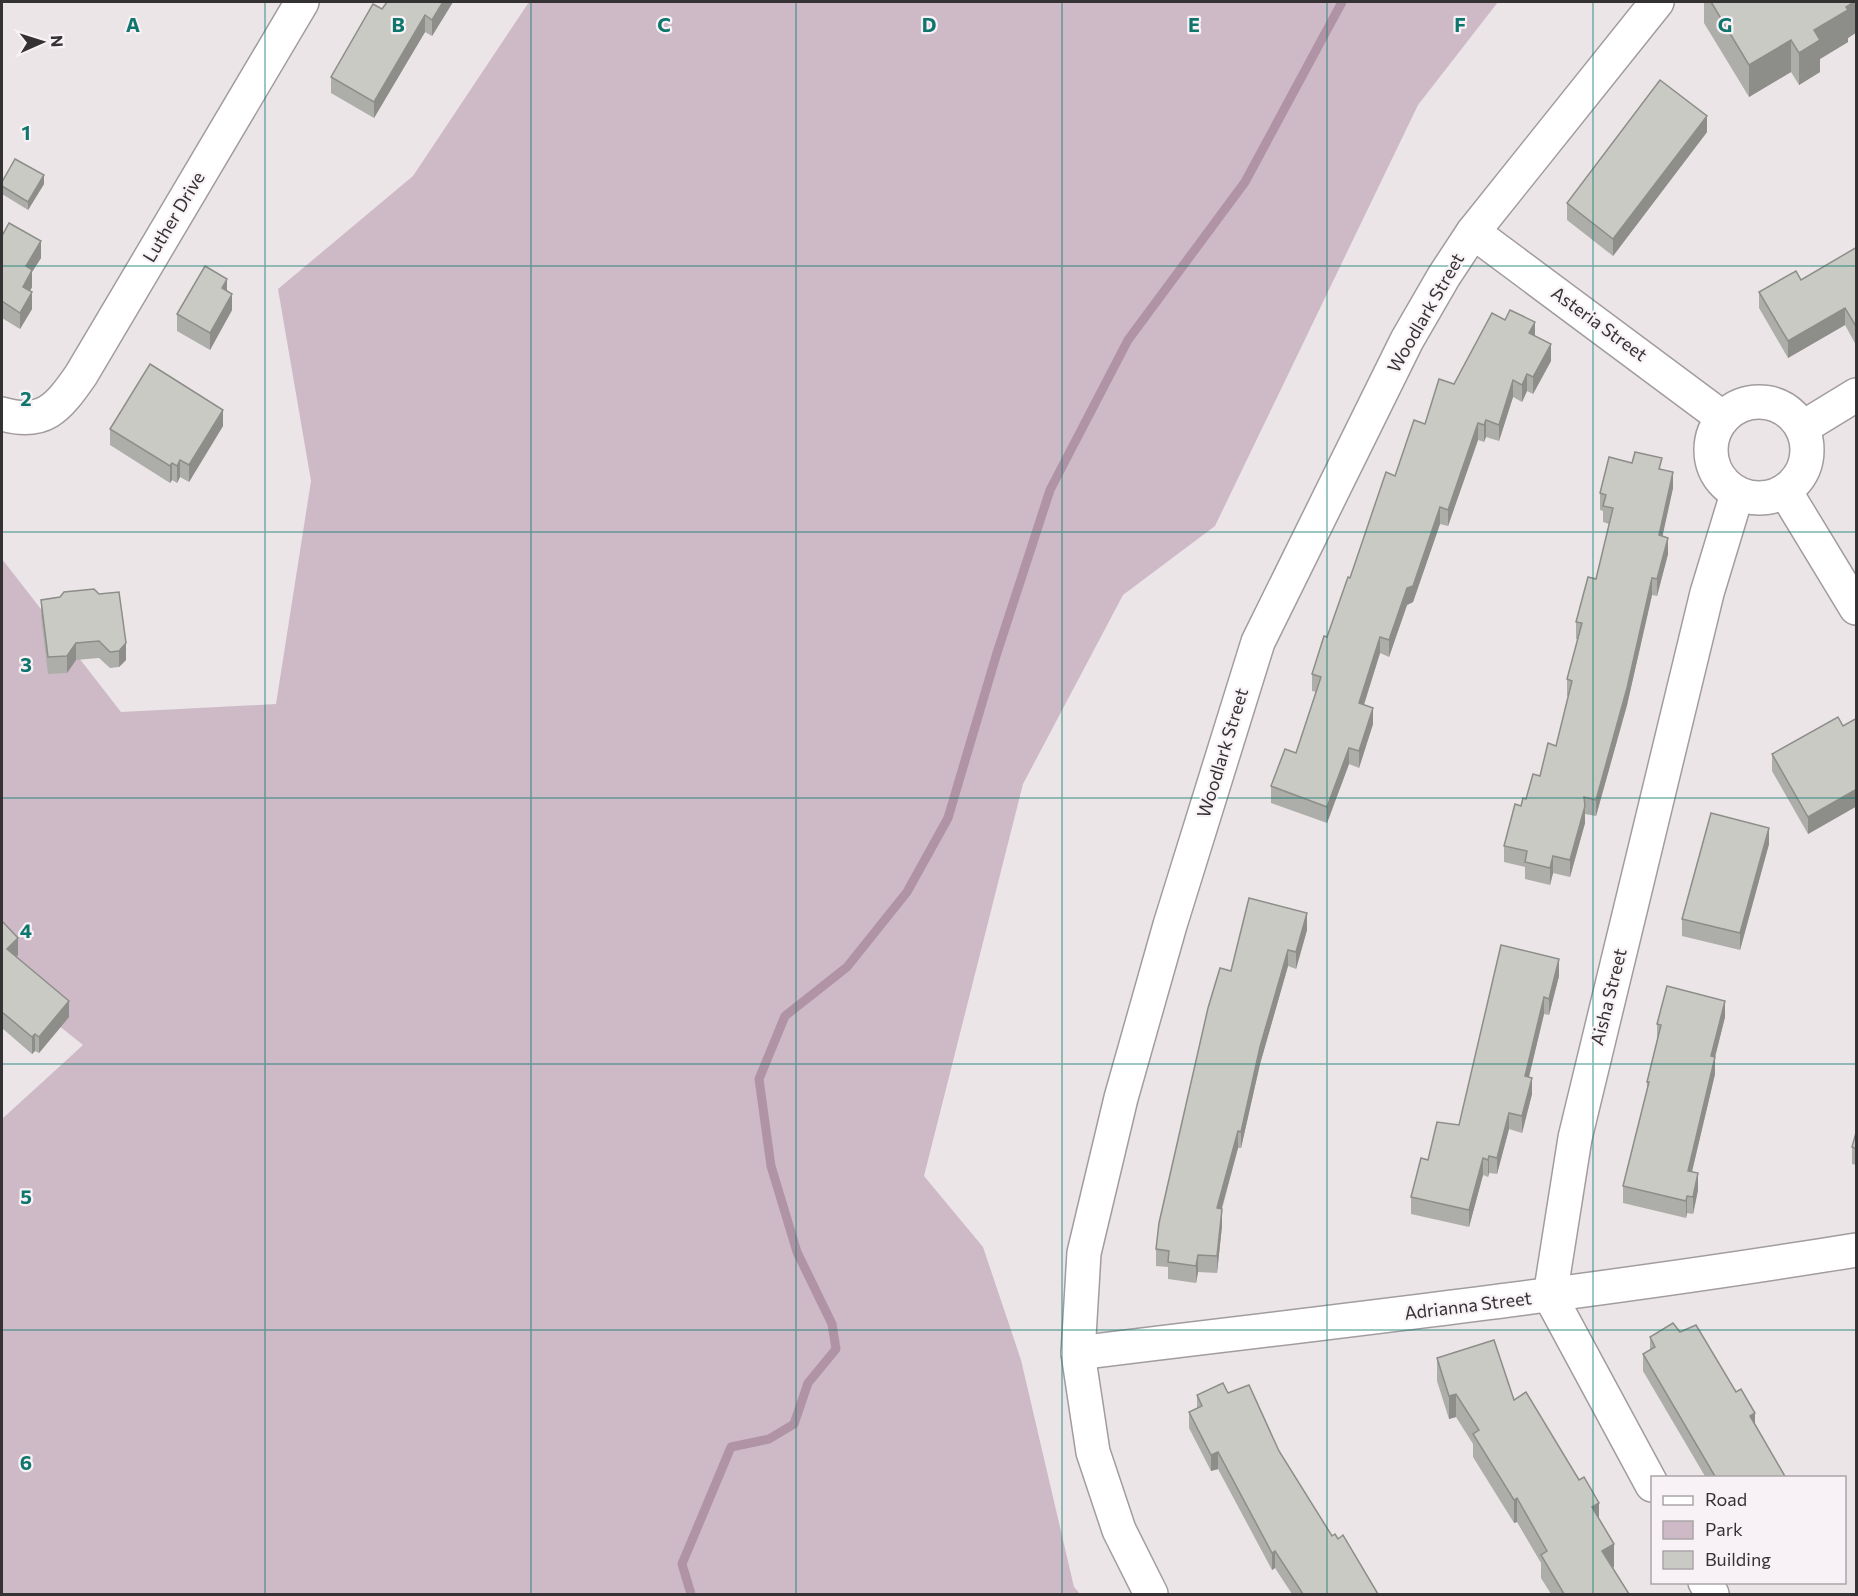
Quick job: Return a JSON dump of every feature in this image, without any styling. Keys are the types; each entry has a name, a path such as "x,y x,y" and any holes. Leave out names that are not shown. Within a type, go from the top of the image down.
{"street":[{"name":"Luther Drive","path":"17,415 44,416 60,405 81,375 302,2"},
{"name":"Woodlark Street","path":"1151,1594 1119,1530 1093,1452 1078,1353 1084,1253 1120,1098 1173,914 1258,642 1407,340 1473,232 1657,2"},
{"name":"Asteria Street","path":"1473,232 1723,418"},
{"path":"1802,428 1857,395"},
{"path":"1756,402 1777,405 1791,414 1802,428 1807,447 1807,459 1795,483 1785,491 1762,499 1737,494 1722,479 1713,465 1710,453 1714,432 1723,418 1738,406 1756,402"},
{"path":"1785,491 1857,608"},
{"name":"Aisha Street","path":"1550,1296 1575,1138 1707,593 1737,494"},
{"name":"Adrianna Street","path":"1078,1353 1432,1311 1496,1300 1550,1296 1857,1250"},
{"path":"1550,1296 1651,1481"}],"green space":[{"path":"529,2 1498,2 1418,105 1215,526 1123,595 1023,784 924,1176 983,1247 1021,1360 1074,1587 1080,1594 2,1594 2,1119 83,1045 2,980 2,559 121,712 276,704 311,481 278,289 413,176"}],"building":[{"path":"387,2 443,2 432,20 425,15 374,102 331,77 373,4 382,9"},
{"path":"1711,2 1854,2 1846,7 1848,10 1814,30 1820,40 1799,53 1791,40 1749,65"},
{"path":"1660,80 1707,116 1613,239 1567,203"},
{"path":"15,159 44,175 28,202 2,186"},
{"path":"9,223 41,241 26,266 32,270 23,287 32,292 20,313 2,301 2,236"},
{"path":"1857,247 1857,328 1845,308 1788,341 1759,292 1796,271 1801,280"},
{"path":"205,266 227,279 222,288 232,294 210,333 177,314"},
{"path":"1510,310 1535,322 1529,333 1551,344 1533,377 1527,374 1522,385 1513,380 1499,425 1486,420 1484,425 1478,423 1448,510 1440,507 1413,586 1407,588 1389,640 1380,637 1359,703 1373,708 1359,751 1349,748 1327,807 1271,786 1285,749 1296,753 1321,677 1312,674 1324,636 1327,637 1348,577 1350,578 1386,472 1395,476 1414,420 1425,424 1439,379 1454,384 1492,313 1505,320"},
{"path":"150,364 223,410 189,465 180,460 177,466 172,463 170,466 110,429"},
{"path":"1635,452 1662,458 1659,469 1673,472 1659,535 1668,538 1657,579 1652,578 1627,688 1596,800 1584,797 1585,806 1570,860 1553,856 1550,868 1525,862 1527,851 1504,846 1515,804 1521,806 1523,798 1526,799 1533,774 1540,776 1548,743 1556,746 1572,681 1567,679 1582,623 1576,622 1588,577 1596,579 1613,508 1603,506 1606,495 1600,493 1609,457 1632,463"},
{"path":"94,589 99,594 119,592 126,643 119,651 110,652 99,641 76,643 67,656 48,657 41,600 60,597 64,592"},
{"path":"1838,717 1843,726 1857,718 1857,789 1808,817 1772,754"},
{"path":"1711,813 1769,828 1740,933 1682,919"},
{"path":"1249,898 1307,913 1296,952 1288,950 1260,1047 1241,1132 1238,1131 1217,1208 1222,1209 1217,1256 1198,1255 1196,1266 1168,1262 1169,1251 1156,1249 1159,1223 1208,1008 1220,968 1231,971"},
{"path":"2,921 18,938 7,949 69,1001 39,1037 35,1034 32,1037 2,1012"},
{"path":"1501,945 1559,959 1549,999 1544,997 1525,1076 1532,1078 1522,1116 1509,1113 1497,1158 1489,1156 1488,1160 1483,1158 1469,1210 1411,1197 1421,1158 1428,1160 1437,1122 1459,1125"},
{"path":"1667,986 1725,1001 1711,1056 1715,1057 1688,1171 1698,1173 1693,1197 1687,1196 1686,1201 1623,1186 1649,1082 1647,1082 1661,1025 1657,1024"},
{"path":"1857,1129 1857,1149 1852,1147"},
{"path":"1673,1323 1680,1332 1696,1325 1736,1392 1741,1389 1755,1413 1750,1416 1785,1476 1715,1476 1643,1354 1655,1347 1650,1337"},
{"path":"1494,1340 1514,1400 1526,1392 1579,1480 1584,1477 1599,1503 1592,1507 1614,1544 1602,1551 1629,1594 1564,1594 1541,1555 1547,1551 1517,1498 1514,1500 1473,1434 1479,1430 1456,1394 1449,1396 1437,1358"},
{"path":"1223,1383 1228,1393 1249,1385 1279,1451 1332,1536 1335,1534 1338,1539 1343,1535 1378,1594 1303,1594 1275,1551 1272,1553 1218,1452 1211,1455 1189,1412 1202,1406 1197,1395"}],"waterway":[{"path":"691,1594 682,1564 731,1447 769,1439 794,1424 808,1383 836,1349 832,1324 797,1252 771,1166 759,1079 785,1016 847,967 907,892 948,818 996,656 1050,490 1128,340 1245,182 1342,2"}]}
